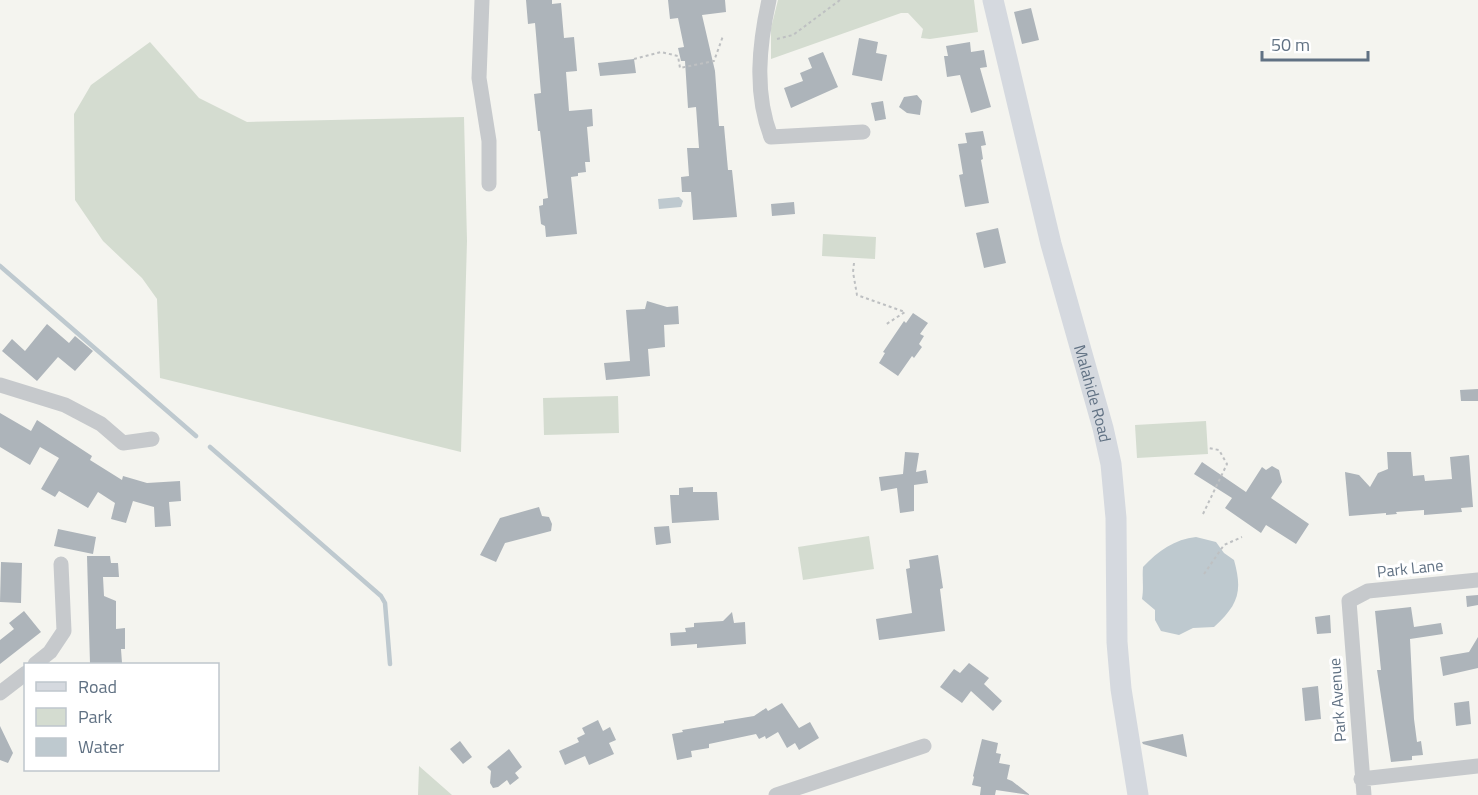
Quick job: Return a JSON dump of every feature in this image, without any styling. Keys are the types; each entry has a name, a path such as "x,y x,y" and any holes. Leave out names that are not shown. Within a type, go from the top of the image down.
{"main road":[{"name":"Malahide Road","path":"993,0 1051,244 1104,428 1111,464 1116,518 1117,642 1121,689 1138,795"}],"street":[{"path":"482,0 479,78 489,141 489,184"},
{"path":"769,0 759,74 761,101 771,137 862,132"},
{"path":"0,385 65,405 101,424 123,443 153,439"},
{"path":"36,663 50,652 64,631 61,564"},
{"name":"Park Lane","path":"1349,601 1368,591 1478,580"},
{"name":"Park Avenue","path":"1349,601 1364,795"},
{"path":"0,693 24,675"},
{"path":"776,795 924,746"},
{"path":"1361,779 1478,766"}],"path":[{"path":"762,40 793,35 840,0"},
{"path":"634,59 661,52 678,56 680,68 714,61 723,36"},
{"path":"854,263 853,272 857,295 905,312 885,325"},
{"path":"1203,514 1227,464 1219,450 1208,448"},
{"path":"1204,574 1224,545 1242,537"}],"green space":[{"path":"778,0 974,0 978,32 930,39 921,38 923,29 908,13 901,13 771,59 771,28"},
{"path":"150,42 199,98 247,122 464,117 467,241 461,452 160,378 157,299 142,278 103,241 75,200 74,114 91,85"},
{"path":"823,234 876,237 875,259 822,256"},
{"path":"618,396 619,433 544,435 543,398"},
{"path":"1206,421 1208,454 1137,458 1135,425"},
{"path":"869,536 874,569 803,580 798,547"},
{"path":"419,766 452,795 418,795"}],"water":[{"path":"679,197 683,201 681,207 659,209 658,199"},
{"path":"1196,537 1216,542 1224,553 1234,560 1238,581 1236,597 1229,612 1214,627 1193,628 1179,635 1161,631 1155,620 1155,610 1142,599 1143,567 1167,547 1181,540"}],"building":[{"path":"526,0 552,0 552,4 561,3 564,38 574,37 577,71 566,72 569,111 592,109 593,126 587,127 590,162 585,162 586,172 571,177 577,234 546,237 545,226 541,224 539,206 543,205 543,199 548,198 534,94 541,93 535,23 528,24"},
{"path":"668,0 725,0 726,12 702,15 715,71 719,126 724,126 728,170 732,170 737,217 693,220 691,192 682,192 681,177 689,176 687,148 699,148 696,107 688,108 685,61 681,61 678,48 684,47 678,18 670,19"},
{"path":"1031,8 1039,40 1022,44 1014,12"},
{"path":"859,38 878,42 876,53 887,55 882,81 852,75"},
{"path":"970,42 971,52 984,50 987,67 980,68 991,107 971,113 960,75 947,77 944,56 948,56 946,46"},
{"path":"823,52 838,87 791,108 784,88 803,81 800,73 812,68 808,58"},
{"path":"634,59 636,73 600,76 598,63"},
{"path":"917,95 922,101 920,115 907,113 899,107 904,97"},
{"path":"883,101 886,119 875,121 871,103"},
{"path":"983,131 986,145 981,146 983,159 981,160 989,203 965,207 959,175 963,174 958,144 967,143 965,133"},
{"path":"794,202 795,214 772,216 771,204"},
{"path":"998,228 1006,263 984,268 976,233"},
{"path":"647,301 667,307 678,306 679,324 664,325 665,347 648,349 650,376 606,380 604,363 630,361 626,310 645,309"},
{"path":"913,313 928,323 920,334 924,336 919,344 922,347 914,358 912,356 898,376 879,363 885,353 883,352 904,321 906,323"},
{"path":"47,324 69,343 75,336 93,351 75,371 58,357 37,381 2,351 12,339 25,351"},
{"path":"1478,389 1478,401 1461,401 1460,390"},
{"path":"0,413 31,431 37,420 92,456 90,460 122,480 123,476 147,483 180,481 181,501 169,502 171,526 155,527 154,507 133,501 126,523 111,519 115,503 98,492 88,508 59,491 55,497 41,489 59,458 40,447 30,465 0,447"},
{"path":"905,452 919,453 916,472 926,470 928,483 914,485 914,511 900,513 897,488 881,491 879,477 903,474"},
{"path":"1387,452 1411,452 1413,476 1424,475 1425,481 1452,479 1450,457 1469,455 1473,507 1461,508 1462,512 1424,515 1424,510 1386,515 1386,513 1349,516 1345,472 1359,475 1370,487 1378,473 1388,469"},
{"path":"1202,462 1246,492 1262,467 1266,470 1272,466 1279,470 1282,482 1271,498 1309,524 1296,544 1266,525 1261,533 1225,508 1232,498 1194,474"},
{"path":"693,487 693,492 717,492 719,520 672,523 670,495 679,495 679,488"},
{"path":"539,507 542,516 549,517 552,524 551,531 505,543 496,562 480,555 500,518"},
{"path":"669,526 671,543 656,545 654,527"},
{"path":"58,529 96,537 93,554 54,546"},
{"path":"938,555 943,588 940,589 945,631 879,640 876,619 912,613 906,569 910,568 909,560"},
{"path":"87,556 110,556 111,563 118,563 119,577 103,577 104,596 116,601 116,629 125,628 125,649 121,649 122,663 90,663"},
{"path":"1,562 22,563 21,603 0,602"},
{"path":"1478,595 1478,605 1467,607 1466,596"},
{"path":"1411,607 1414,627 1441,623 1443,634 1410,639 1414,719 1417,742 1421,741 1423,755 1412,756 1412,760 1391,762 1377,670 1381,670 1375,611"},
{"path":"24,611 41,632 0,664 0,640 14,629 9,623"},
{"path":"732,612 734,623 745,622 746,644 697,648 697,644 671,646 670,633 686,632 685,628 694,627 694,623 723,621"},
{"path":"1330,615 1331,633 1317,634 1315,617"},
{"path":"1478,637 1478,668 1443,676 1440,657 1469,652"},
{"path":"969,663 989,678 984,684 1002,701 993,711 971,691 962,703 940,687 954,669 960,673"},
{"path":"1318,686 1321,719 1305,721 1302,688"},
{"path":"1469,701 1471,724 1456,726 1454,703"},
{"path":"782,703 799,728 810,722 819,738 799,750 795,743 787,748 778,732 766,739 765,736 759,739 756,734 709,744 709,748 691,751 692,757 677,760 672,734 754,716 766,708 768,711"},
{"path":"598,720 603,731 610,727 616,740 609,743 614,754 589,765 585,756 565,765 559,751 579,742 577,738 585,734 582,728"},
{"path":"0,726 13,753 8,763 0,760"},
{"path":"1183,734 1187,757 1142,742"},
{"path":"982,739 998,743 996,753 1001,754 999,763 1010,765 1007,779 1030,795 996,790 995,795 980,795 981,787 972,785"},
{"path":"460,741 472,757 463,764 450,749"},
{"path":"509,749 522,767 515,773 519,778 510,785 507,780 493,788 490,783 491,771 487,767"}],"waterway":[{"path":"0,266 196,436"},
{"path":"210,447 381,596 385,603 390,664"}]}
